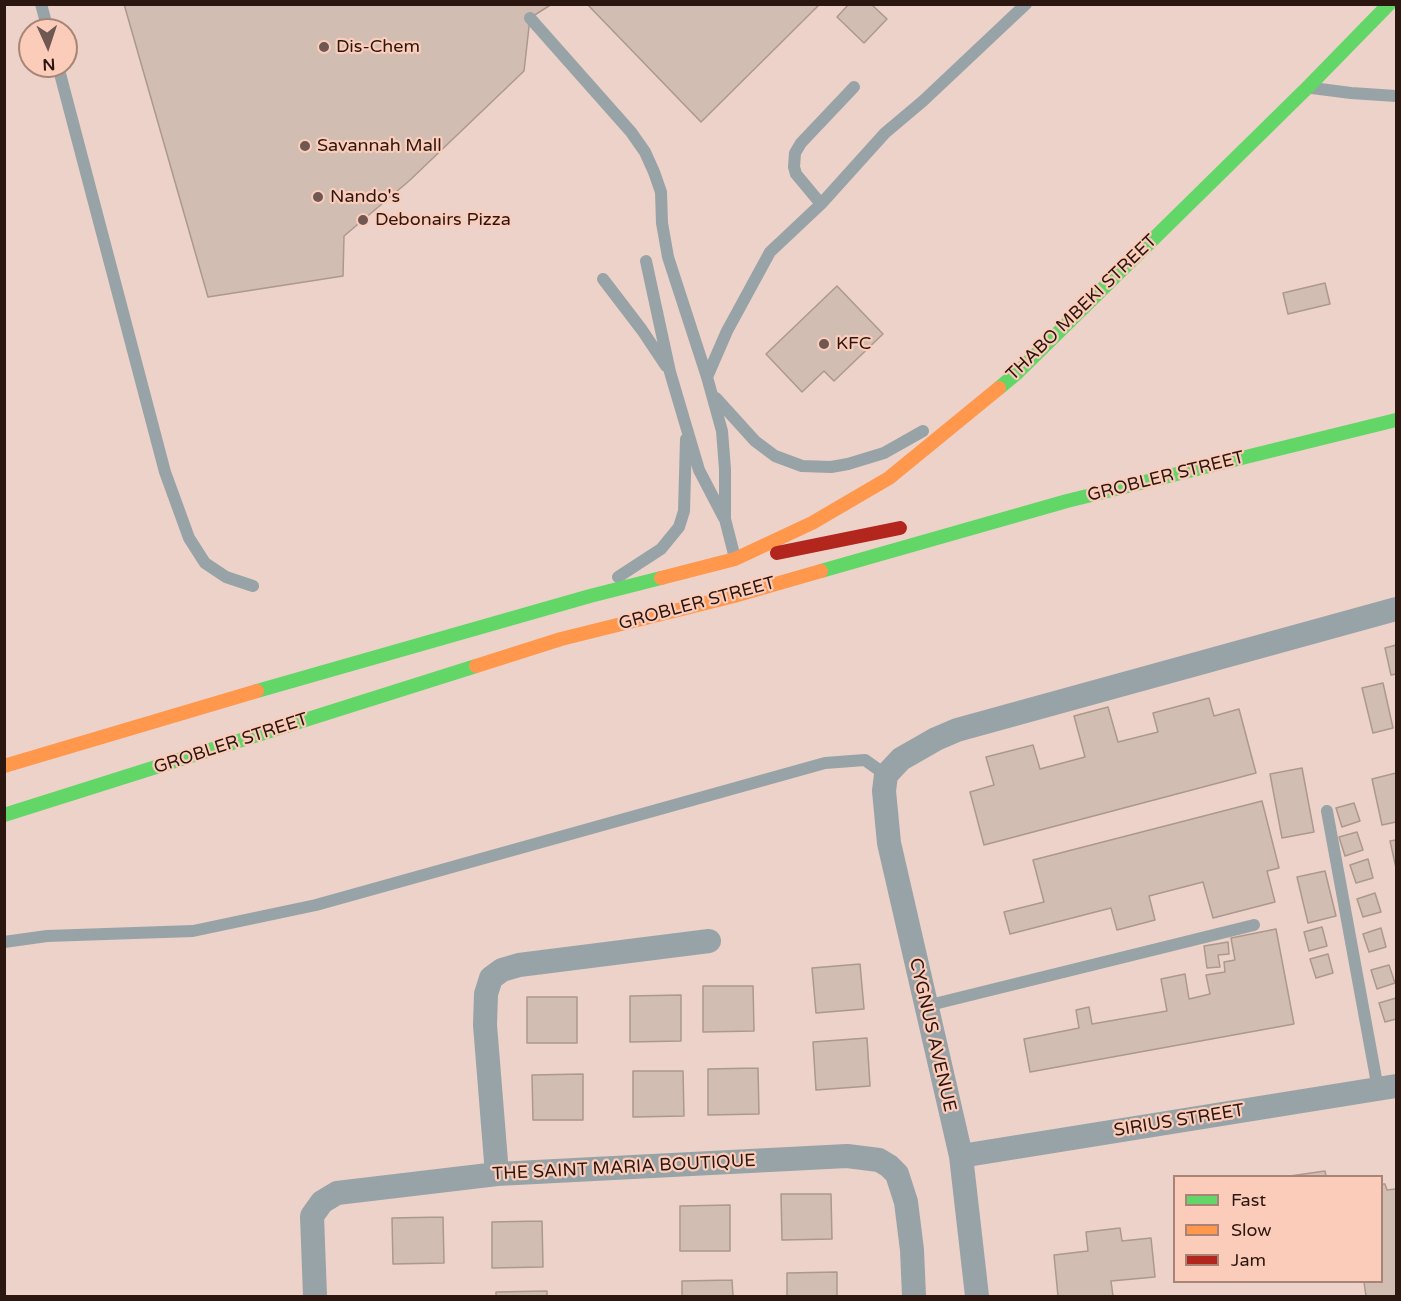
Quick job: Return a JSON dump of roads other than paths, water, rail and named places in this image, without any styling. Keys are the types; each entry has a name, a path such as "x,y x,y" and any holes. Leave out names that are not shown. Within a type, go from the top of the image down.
{"main road":[{"name":"THABO MBEKI STREET","path":"735,559 812,523 889,478 1017,373 1308,87 1389,4"},
{"name":"GROBLER STREET","path":"4,815 561,639 734,596 1067,501 1396,420"},
{"path":"973,513 1067,501"},
{"path":"605,606 704,574 735,559 768,555 916,525"},
{"name":"GROBLER STREET","path":"4,766 158,719 590,596 735,559"},
{"path":"515,653 549,627"}],"street":[{"path":"886,775 901,759 957,730 1396,609"},
{"name":"CYGNUS AVENUE","path":"886,775 884,791 889,843 961,1156 977,1296"},
{"path":"497,1174 485,1025 486,994 491,978 502,970 519,964 709,941"},
{"name":"SIRIUS STREET","path":"961,1156 1387,1088"},
{"name":"THE SAINT MARIA BOUTIQUE","path":"315,1296 312,1216 322,1202 337,1193 497,1174 848,1156 879,1160 897,1174 906,1202 912,1250 914,1296"}],"lane":[{"path":"707,377 727,331 770,252 821,204 885,133 949,78 1026,4"},
{"path":"530,18 631,132 645,152 661,192 662,223 668,257 720,421 724,444 725,519 735,559"},
{"path":"61,78 165,472 189,538 205,563 226,577 253,586"},
{"path":"821,204 796,174 795,153 801,143 854,87"},
{"path":"1308,87 1396,96"},
{"path":"646,261 670,372 703,480 725,519"},
{"path":"603,279 642,330 670,372"},
{"path":"711,392 755,441 775,456 802,466 831,467 848,464 894,448 1017,373"},
{"path":"590,596 661,549 679,527 684,511 686,424"},
{"path":"4,942 47,936 193,931 316,905 825,763 865,760 886,775"},
{"path":"1327,811 1387,1088"},
{"path":"926,1006 1254,925"}],"place":[{"name":"Dis-Chem","path":"324,47"},
{"name":"Savannah Mall","path":"305,146"},
{"name":"Nando's","path":"318,197"},
{"name":"Debonairs Pizza","path":"363,220"},
{"name":"KFC","path":"824,344"}]}
